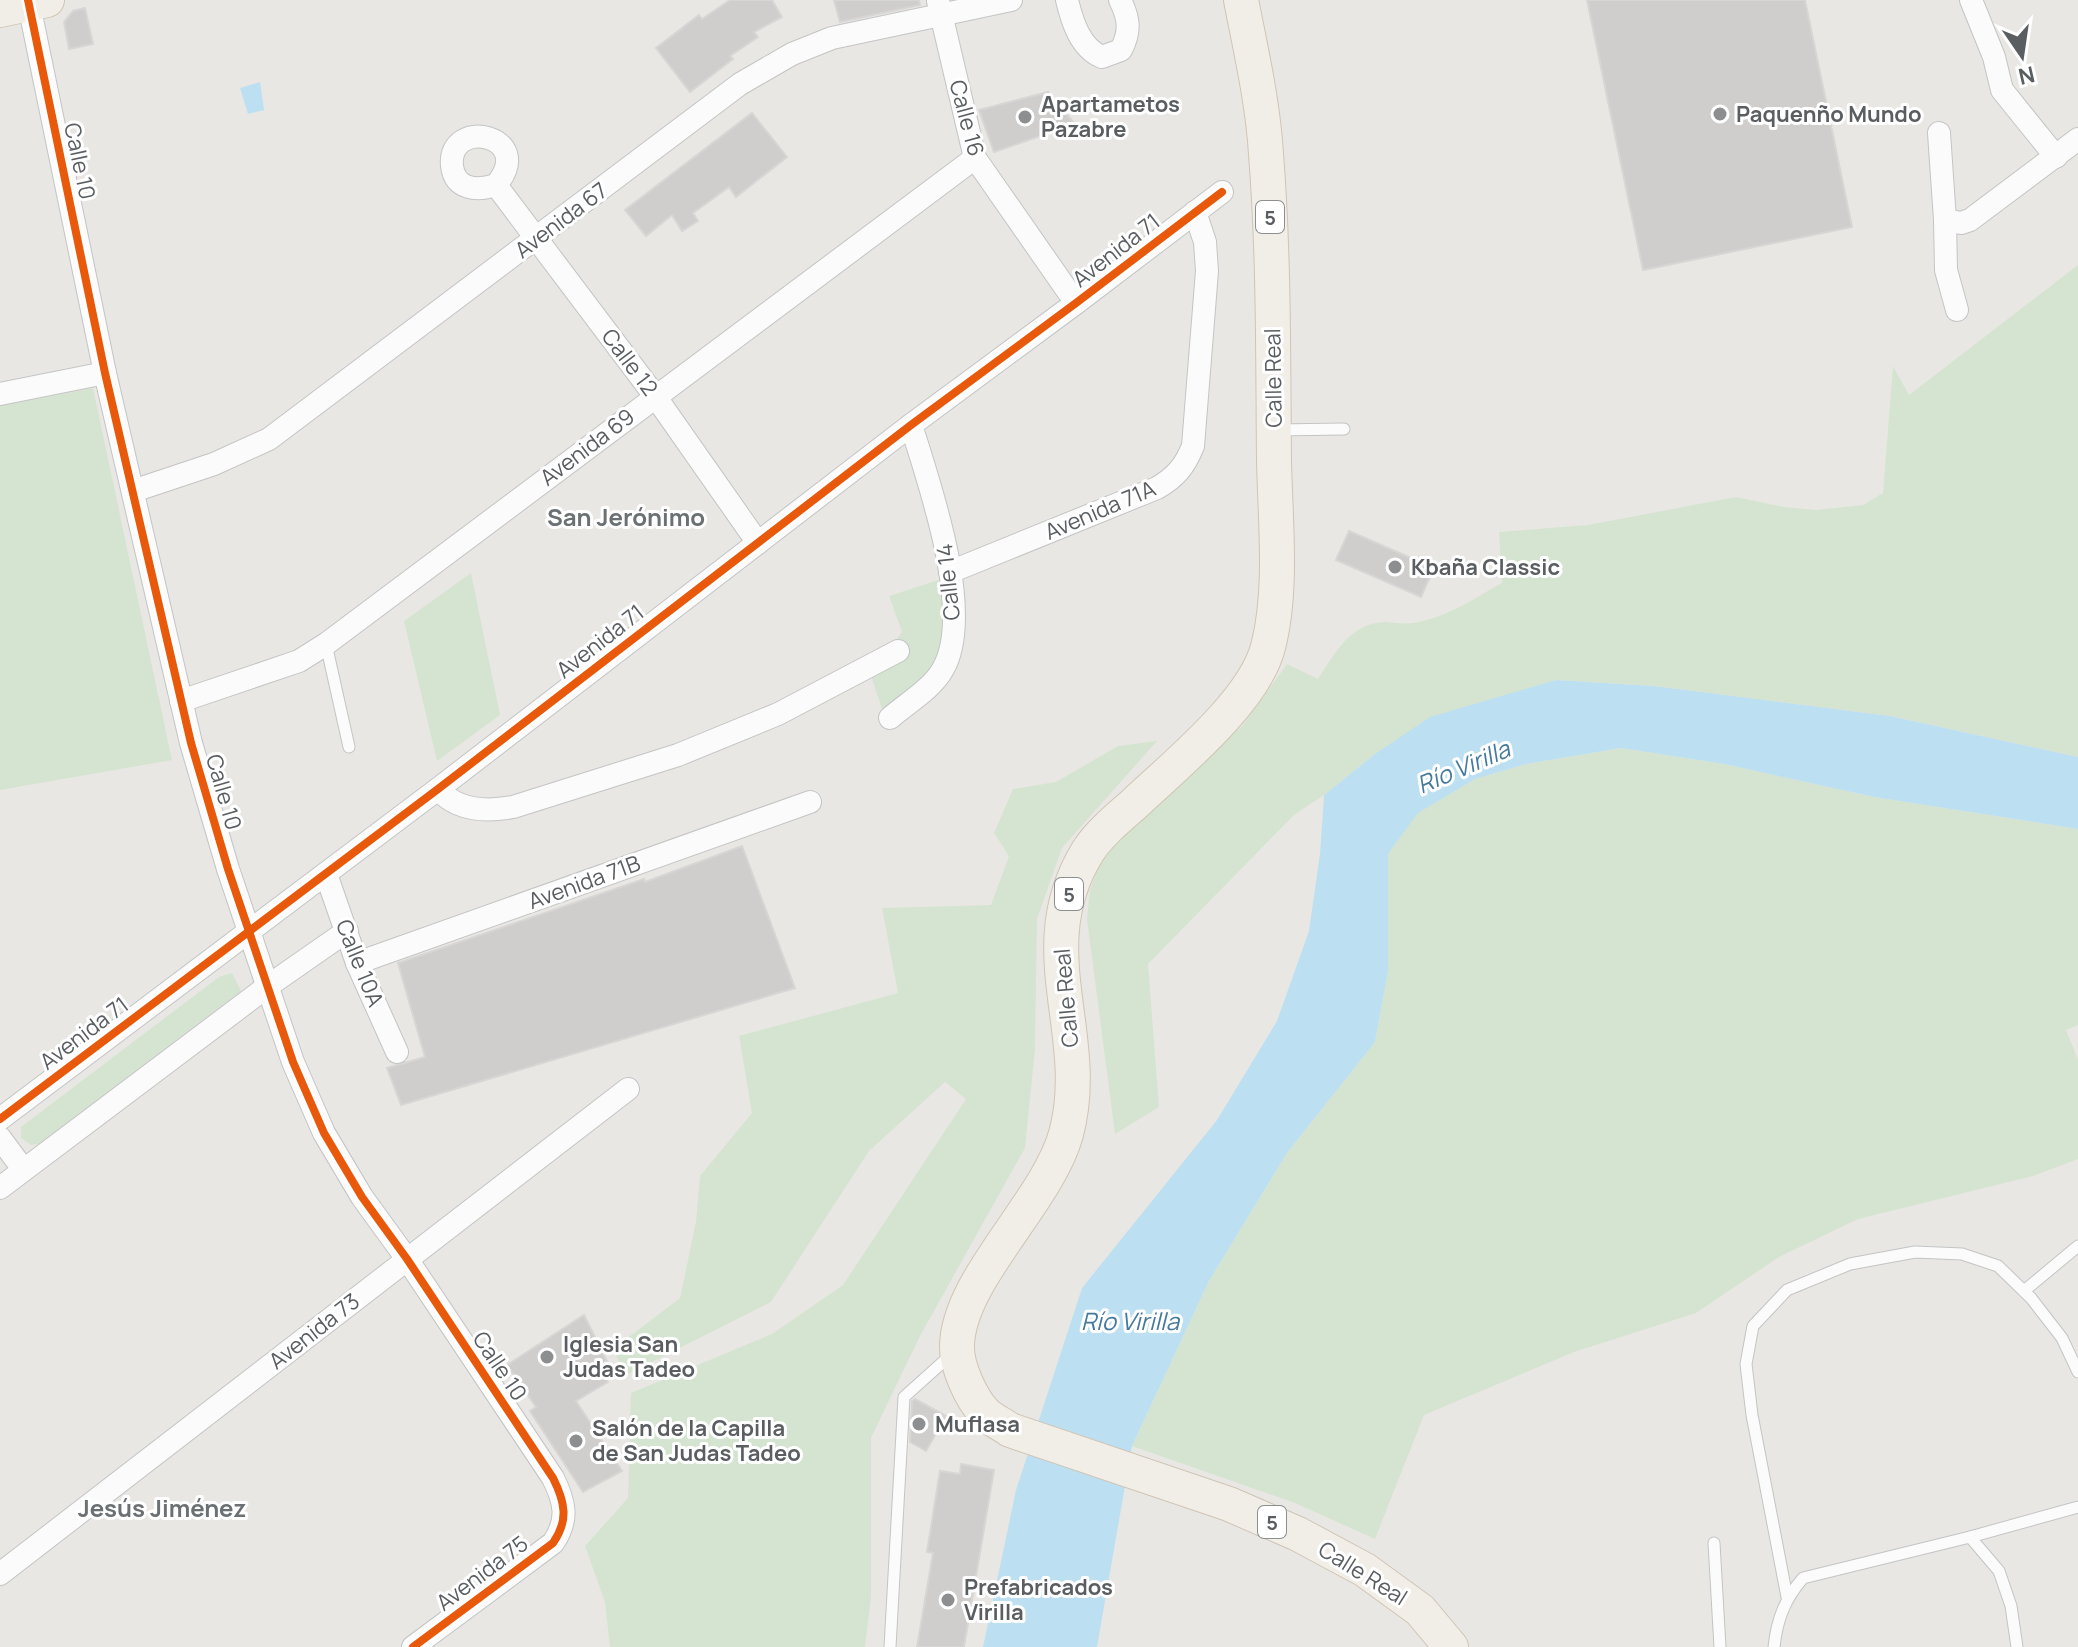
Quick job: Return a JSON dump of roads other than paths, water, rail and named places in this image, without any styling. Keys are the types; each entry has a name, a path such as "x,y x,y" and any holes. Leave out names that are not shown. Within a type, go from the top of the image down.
{"main road":[{"name":"Calle Real","path":"1245,2 1266,151 1271,240 1275,579 1268,650 1246,691 1202,739 1090,847 1071,883 1060,928 1073,1093 1065,1136 1030,1206 978,1282 960,1326 956,1350 964,1376 984,1413 1010,1430 1229,1504 1298,1534 1365,1570 1420,1610 1451,1647"}],"street":[{"name":"Avenida 67","path":"133,491 214,464 269,439 740,84 792,54 832,38 940,8 1011,0"},
{"path":"1067,0 1074,23 1087,47 1102,57 1121,50 1128,39 1129,27 1120,0"},
{"path":"1971,0 1994,57 2002,90 2056,157"},
{"name":"Calle 10","path":"26,3 105,373 181,701 205,793 293,1062 324,1133 362,1197 553,1478 562,1496 565,1521"},
{"name":"Calle 16","path":"940,8 975,158 1076,303"},
{"path":"1939,133 1946,270 1957,310"},
{"path":"1945,220 1961,223 1970,220 2078,139"},
{"name":"Avenida 69","path":"181,701 299,661 326,644 975,158"},
{"name":"Calle 12","path":"496,185 655,396 758,543"},
{"name":"Avenida 71","path":"0,1119 1222,192"},
{"name":"Avenida 71A","path":"950,572 1157,488 1174,478 1186,463 1193,446 1207,271 1205,242 1195,212"},
{"path":"0,394 105,373"},
{"name":"Calle 14","path":"890,718 936,679 945,667 953,630 950,572 941,523 911,425"},
{"path":"438,789 453,802 476,809 513,807 678,755 778,714 898,651"},
{"name":"Avenida 71B","path":"357,963 810,802"},
{"name":"Calle 10A","path":"326,874 357,963 397,1052"},
{"path":"0,1188 268,986 347,931"},
{"name":"Avenida 73","path":"0,1574 628,1089"},
{"path":"0,1138 23,1169"},
{"name":"Avenida 75","path":"413,1647 553,1543 565,1521"}],"lane":[{"path":"1274,430 1344,429"},
{"path":"326,644 349,747"},
{"path":"2024,1291 2078,1246"},
{"path":"1787,1597 1752,1415 1746,1364 1753,1326 1787,1290 1850,1264 1915,1252 1962,1254 1998,1266 2024,1291 2062,1338 2078,1372"},
{"path":"890,1647 904,1397 956,1350"},
{"path":"1774,1647 1777,1624 1787,1597 1803,1578 2078,1507"},
{"path":"1970,1537 1999,1571 2011,1606 2017,1647"},
{"path":"1714,1543 1720,1647"}],"water":[{"path":"260,82 264,110 248,114 240,88"},
{"name":"Río Virilla","path":"1556,680 1654,686 1890,716 2078,757 2078,829 1874,797 1724,764 1621,748 1526,764 1475,779 1418,813 1388,854 1388,971 1375,1042 1287,1153 1209,1281 1132,1446 1097,1647 983,1647 1016,1490 1082,1288 1217,1120 1277,1021 1309,931 1320,854 1324,795 1375,754 1430,717"}],"place":[{"name":"Paquenño Mundo","path":"1720,114"},
{"name":"Apartametos Pazabre","path":"1025,117"},
{"name":"Kbaña Classic","path":"1395,567"},
{"name":"Iglesia San Judas Tadeo","path":"547,1357"},
{"name":"Muflasa","path":"919,1424"},
{"name":"Salón de la Capilla de San Judas Tadeo","path":"576,1441"},
{"name":"Prefabricados Virilla","path":"948,1600"}],"district":[{"name":"San Jerónimo","path":"626,516"},
{"name":"Jesús Jiménez","path":"162,1507"}]}
